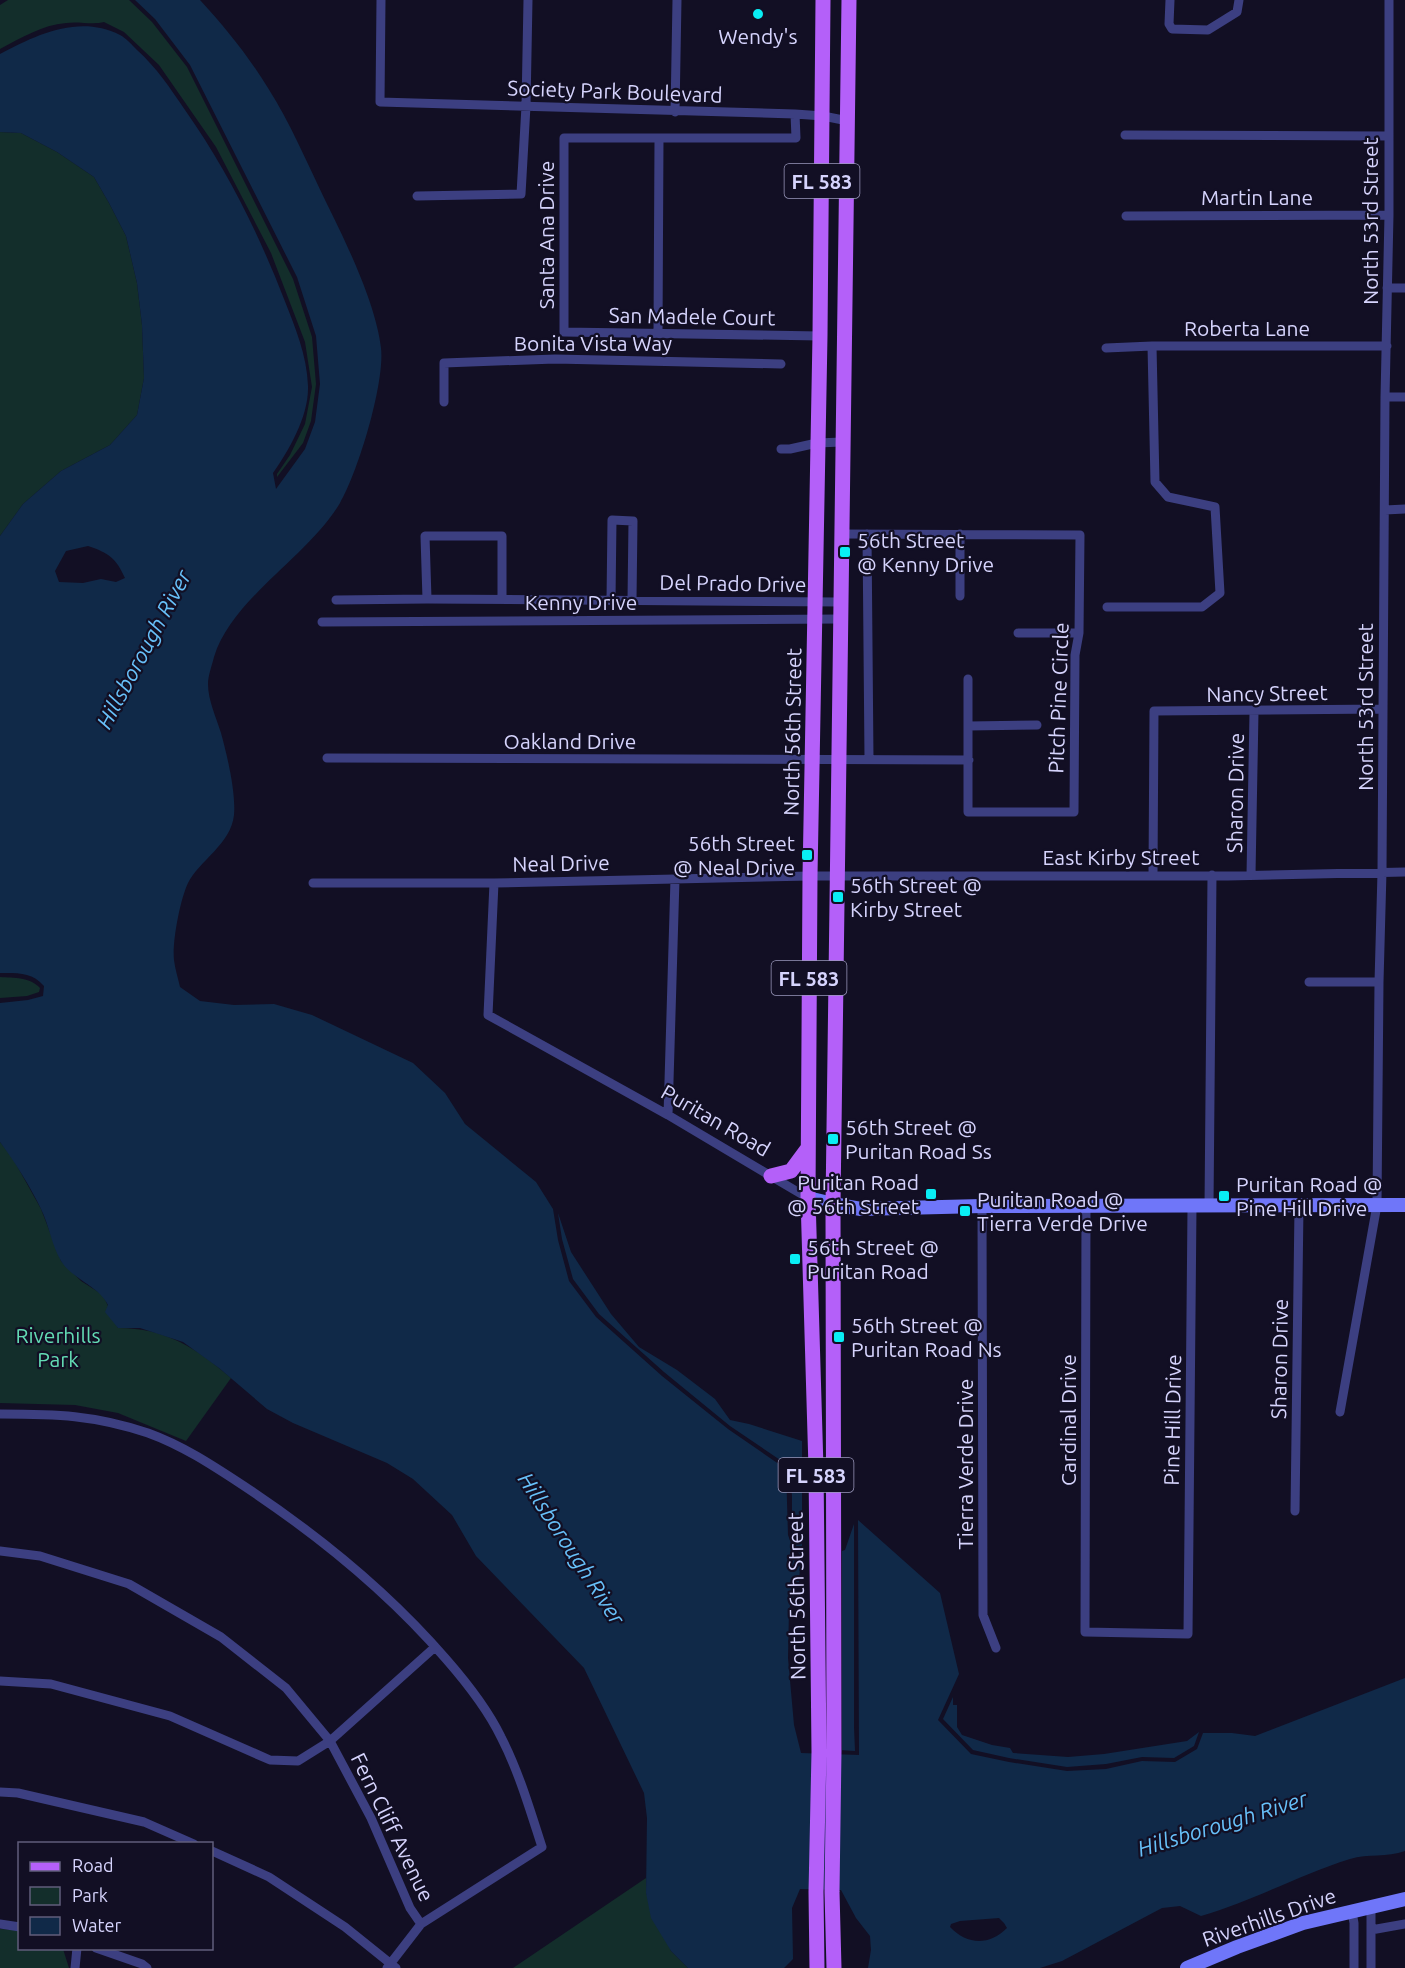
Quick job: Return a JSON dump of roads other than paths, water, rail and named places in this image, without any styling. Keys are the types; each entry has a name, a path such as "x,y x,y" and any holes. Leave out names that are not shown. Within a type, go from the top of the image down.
{"main road":[{"name":"North 56th Street","path":"823,0 820,336 810,876 808,1198 834,1968"},
{"name":"North 56th Street","path":"817,1968 816,1892 826,1751 833,1426 837,759 849,0"},
{"path":"809,1017 835,1017"},
{"path":"771,1176 791,1171 808,1148"},
{"path":"815,1426 833,1426"}],"street":[{"name":"Society Park Boulevard","path":"381,0 380,102 795,114 848,121"},
{"path":"417,196 521,194 526,106 528,0"},
{"path":"675,112 677,0"},
{"path":"1170,0 1169,24 1172,29 1208,30 1237,12 1239,0"},
{"name":"North 53rd Street","path":"1340,1412 1377,1205 1389,215 1389,0"},
{"path":"658,334 659,139 796,138 795,114"},
{"path":"1125,135 1388,136"},
{"name":"Santa Ana Drive","path":"564,332 564,138 659,139"},
{"name":"Martin Lane","path":"1126,216 1389,215"},
{"path":"1387,288 1405,288"},
{"name":"San Madele Court","path":"564,332 820,336"},
{"path":"1107,607 1202,607 1220,593 1215,507 1168,497 1155,482 1152,346"},
{"name":"Roberta Lane","path":"1106,348 1387,346"},
{"name":"Bonita Vista Way","path":"444,402 444,363 555,359 781,364"},
{"path":"1385,397 1405,397"},
{"path":"781,449 817,443 842,442"},
{"path":"1385,510 1405,509"},
{"path":"611,600 612,520 633,521 632,600"},
{"name":"Pitch Pine Circle","path":"842,534 1080,535 1079,633 1075,655 1074,812 968,812 969,760"},
{"path":"867,534 869,759"},
{"path":"960,534 960,596"},
{"path":"427,599 425,536 502,536 502,599"},
{"name":"Del Prado Drive","path":"336,600 502,599 840,603"},
{"name":"Kenny Drive","path":"322,622 840,619"},
{"path":"1018,633 1079,633"},
{"path":"837,759 969,760 968,679"},
{"name":"Nancy Street","path":"1153,874 1154,711 1382,710"},
{"name":"Sharon Drive","path":"1251,875 1254,712"},
{"path":"969,726 1036,725"},
{"name":"Oakland Drive","path":"327,758 837,759"},
{"name":"East Kirby Street","path":"810,876 1251,875 1405,872"},
{"path":"1209,1207 1212,875"},
{"name":"Neal Drive","path":"313,883 494,883 810,876"},
{"path":"668,1115 675,879"},
{"name":"Puritan Road","path":"494,883 488,1016 668,1115 808,1198 861,1209 982,1206 1405,1205"},
{"path":"1309,982 1379,982"},
{"name":"Tierra Verde Drive","path":"982,1206 983,1615 996,1648"},
{"name":"Cardinal Drive","path":"1085,1632 1086,1207"},
{"name":"Pine Hill Drive","path":"1085,1632 1188,1634 1192,1207"},
{"name":"Sharon Drive","path":"1295,1511 1299,1207"},
{"path":"0,1414 61,1414 102,1420 150,1434 200,1457 287,1515 398,1607 473,1691 501,1736 542,1847 421,1924 391,1966 345,1927 269,1877 213,1851"},
{"name":"Fern Cliff Avenue","path":"0,1551 40,1556 129,1584 221,1637 286,1688 330,1741 371,1818 410,1908 421,1924"},
{"path":"0,1681 51,1684 170,1716 270,1760 298,1761 330,1741 435,1647"},
{"path":"0,1792 18,1793 144,1822 189,1842"},
{"name":"Riverhills Drive","path":"1187,1968 1303,1923 1405,1899"},
{"path":"1362,1909 1371,1930 1371,1968"},
{"path":"1354,1968 1354,1923 1362,1909"},
{"path":"0,1924 18,1927"},
{"path":"1371,1930 1405,1924"},
{"path":"75,1968 77,1950"},
{"path":"102,1950 142,1964 147,1968"}],"water":[{"name":"Hillsborough River","path":"135,0 200,0 253,65 291,129 351,254 367,293 381,348 379,383 369,427 355,471 340,503 309,542 237,616 223,636 214,657 208,690 228,763 234,796 234,815 227,835 193,875 185,890 174,943 174,963 180,987 200,1001 234,1005 274,1004 312,1015 413,1063 445,1093 465,1124 536,1182 553,1209 558,1240 569,1281 596,1317 662,1376 728,1429 786,1469 788,1535 800,1568 799,1582 789,1609 788,1658 794,1725 801,1753 859,1755 858,1520 940,1593 959,1674 938,1720 971,1754 1067,1771 1106,1769 1142,1761 1175,1762 1197,1749 1203,1733 1255,1736 1405,1678 1405,1851 1350,1859 1201,1916 1180,1906 1162,1908 1062,1961 1040,1968 868,1968 871,1950 870,1936 856,1918 841,1890 800,1889 792,1908 793,1959 784,1968 688,1968 671,1951 651,1918 646,1893 647,1818 644,1793 584,1668 476,1556 452,1515 413,1479 387,1463 293,1423 267,1409 219,1368 183,1342 140,1328 118,1328 105,1312 108,1305 104,1298 66,1268 61,1261 37,1200 0,1142 0,1003 43,996 44,986 30,976 19,973 0,973 0,536 23,504 61,471 110,445 137,415 144,378 142,325 137,283 126,236 94,177 57,152 21,133 0,132 0,54 28,40 58,30 89,26 105,29 120,35 129,42 157,71 200,132 240,201 263,249 300,341 305,363 308,386 305,409 291,443 273,473 276,489 305,449 315,422 320,384 316,336 297,277 190,65 155,19","holes":["88,546 111,557 125,578 116,582 101,579 83,583 59,582 55,571 66,551","999,1918 1007,1928 986,1940 971,1940 950,1927 951,1924 960,1921"]},
{"path":"558,1213 571,1252 611,1314 639,1347 677,1370 715,1399 730,1420 802,1441 802,1562 792,1534 789,1466 730,1426 664,1372 599,1314 573,1279 562,1239"},
{"path":"854,1524 855,1751 839,1750 842,1750 842,1551 845,1550"},
{"path":"953,1697 953,1705 957,1705 957,1727 962,1735 992,1745 1010,1748 1013,1753 1068,1757 1104,1754 1187,1741 1199,1732 1194,1746 1174,1758 1142,1757 1106,1764 1067,1767 973,1750 943,1719"}],"place":[{"name":"Wendy's","path":"758,14"},
{"name":"56th Street @ Kenny Drive","path":"845,552"},
{"name":"56th Street @ Neal Drive","path":"807,855"},
{"name":"56th Street @ Kirby Street","path":"838,897"},
{"name":"56th Street @ Puritan Road Ss","path":"833,1139"},
{"name":"Puritan Road @ 56th Street","path":"931,1194"},
{"name":"Puritan Road @ Pine Hill Drive","path":"1224,1196"},
{"name":"Puritan Road @ Tierra Verde Drive","path":"965,1211"},
{"name":"56th Street @ Puritan Road","path":"795,1259"},
{"name":"56th Street @ Puritan Road Ns","path":"839,1337"}],"park label":[{"name":"Riverhills Park","path":"58,1347"}]}
